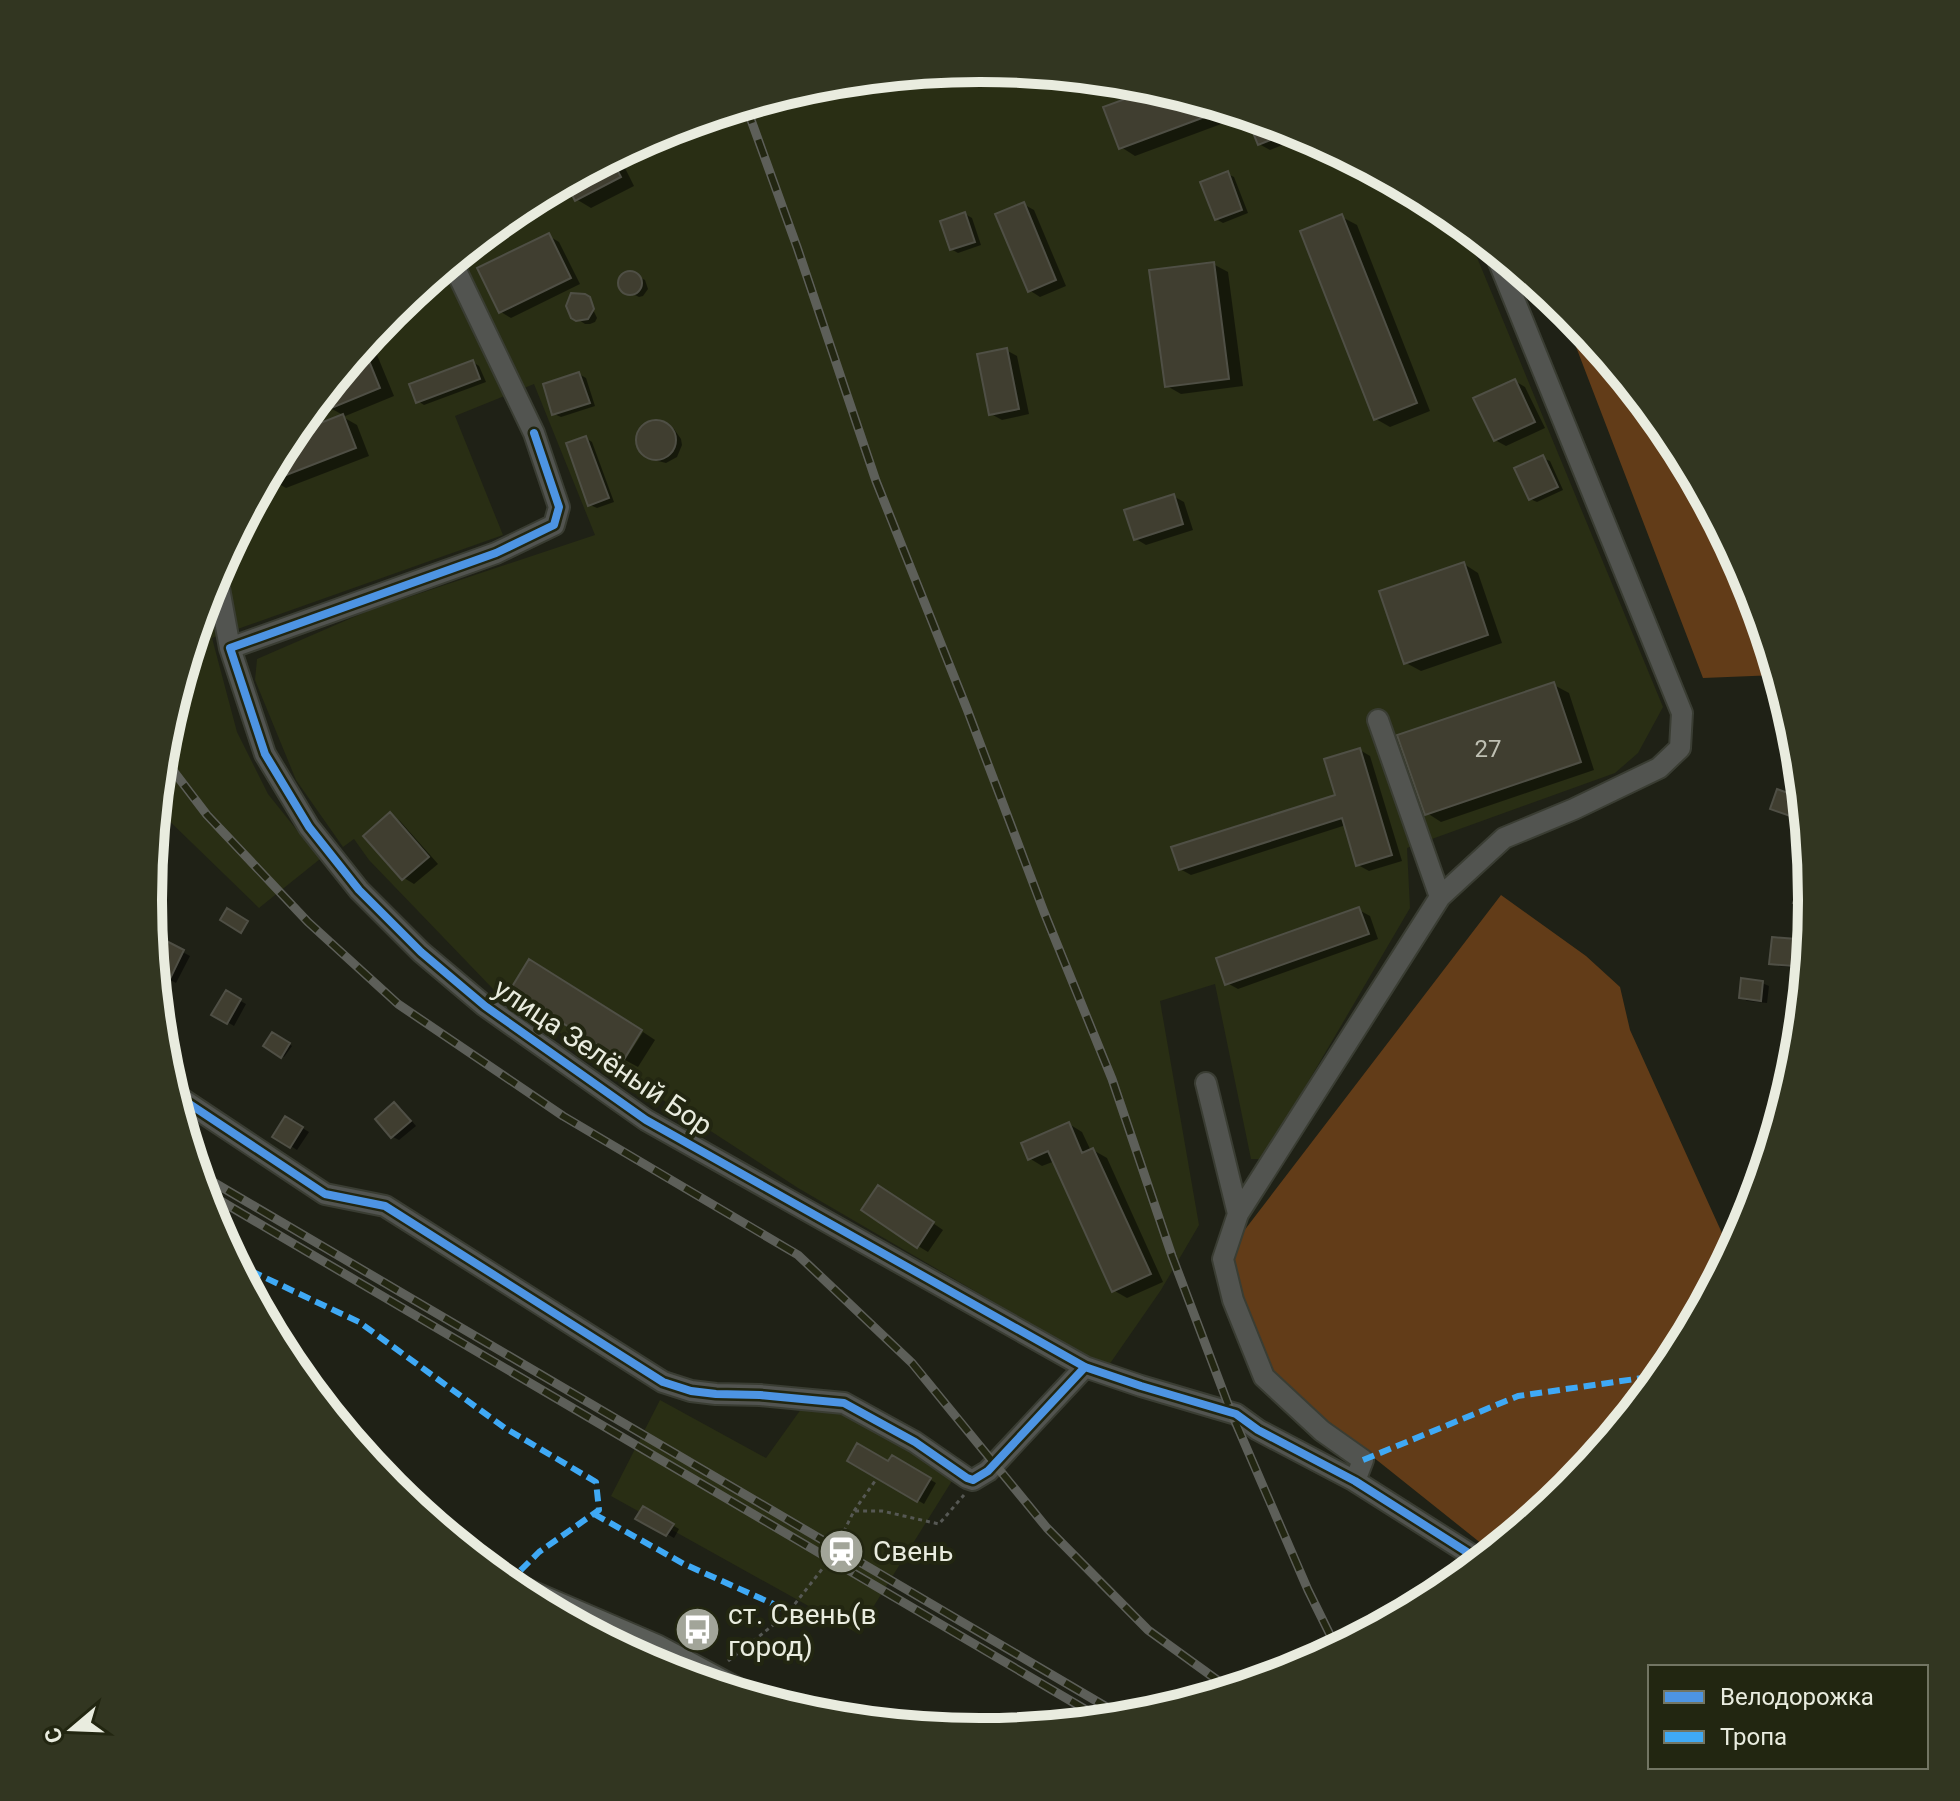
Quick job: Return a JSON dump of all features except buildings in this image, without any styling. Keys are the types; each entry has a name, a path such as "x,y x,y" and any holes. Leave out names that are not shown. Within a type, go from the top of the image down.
{"main road":[{"path":"591,1620 687,1665"}],"street":[{"path":"1355,1481 1363,1460 1322,1431 1264,1377 1233,1300 1223,1259 1238,1214 1440,897 1504,838 1659,768 1680,748 1682,713 1502,271"},
{"path":"230,648 496,553 554,525 559,507 534,433 457,272"},
{"name":"улица Зелёный Бор","path":"220,598 230,648 265,754 309,827 359,890 421,952 485,1006 646,1120 1085,1367 1236,1414 1258,1430 1355,1481 1471,1555"},
{"path":"1378,720 1440,897"},
{"path":"1206,1083 1238,1214"},
{"path":"187,1102 325,1194 385,1206 663,1382 704,1393 844,1403 915,1442 973,1480 980,1477 1085,1367"}],"path":[{"path":"854,1511 882,1511 939,1524 980,1477"},
{"path":"721,1667 787,1614 830,1559 854,1511 875,1481"}],"shaded area":[{"path":"980,82 1034,84 1087,89 1192,110 1243,125 1342,166 1435,220 1473,247 1663,707 1638,753 1615,773 1407,848 1410,908 1263,1159 1251,1159 1215,984 1160,1001 1199,1225 1161,1290 1109,1365 1088,1357 798,1188 494,990 369,860 354,839 343,847 296,780 255,680 257,659 370,610 595,535 534,384 455,416 503,535 212,638 237,732 268,794 320,859 259,908 166,818 169,794 189,689 224,587 271,491 331,402 401,322 440,285 525,220 571,192 618,166 717,125 820,98 873,89"},
{"path":"1572,336 1629,402 1689,491 1736,587 1767,675 1703,678"},
{"path":"1501,895 1586,956 1620,987 1630,1030 1725,1239 1689,1310 1629,1399 1559,1479 1484,1545 1269,1374 1227,1253"},
{"path":"814,1391 955,1476 857,1633 611,1496 660,1400 766,1458"}],"railway":[{"path":"749,115 876,481 1112,1079 1172,1256 1231,1412 1332,1639"},
{"path":"173,770 207,815 308,922 398,1004 563,1116 798,1255 912,1363 1047,1528 1148,1630 1221,1683"},
{"path":"212,1181 1109,1708"},
{"path":"219,1200 1089,1712"}],"marked path":[{"path":"250,1271 359,1322 505,1428 596,1482 599,1510 539,1552 516,1575"},
{"path":"1363,1460 1518,1396 1645,1378"},
{"path":"594,1514 684,1564 789,1611"}],"cycle path":[{"path":"534,433 559,507 554,525 496,553 230,648 265,754 309,827 359,890 421,952 485,1006 646,1120 1085,1367 1236,1414 1258,1430 1355,1481 1471,1555"},
{"path":"187,1102 325,1194 385,1206 663,1382 691,1391 716,1394 844,1403 915,1442 973,1480 988,1471 1085,1367"}],"place":[{"name":"Свень","path":"842,1551"},
{"name":"ст. Свень(в город)","path":"697,1630"}]}
